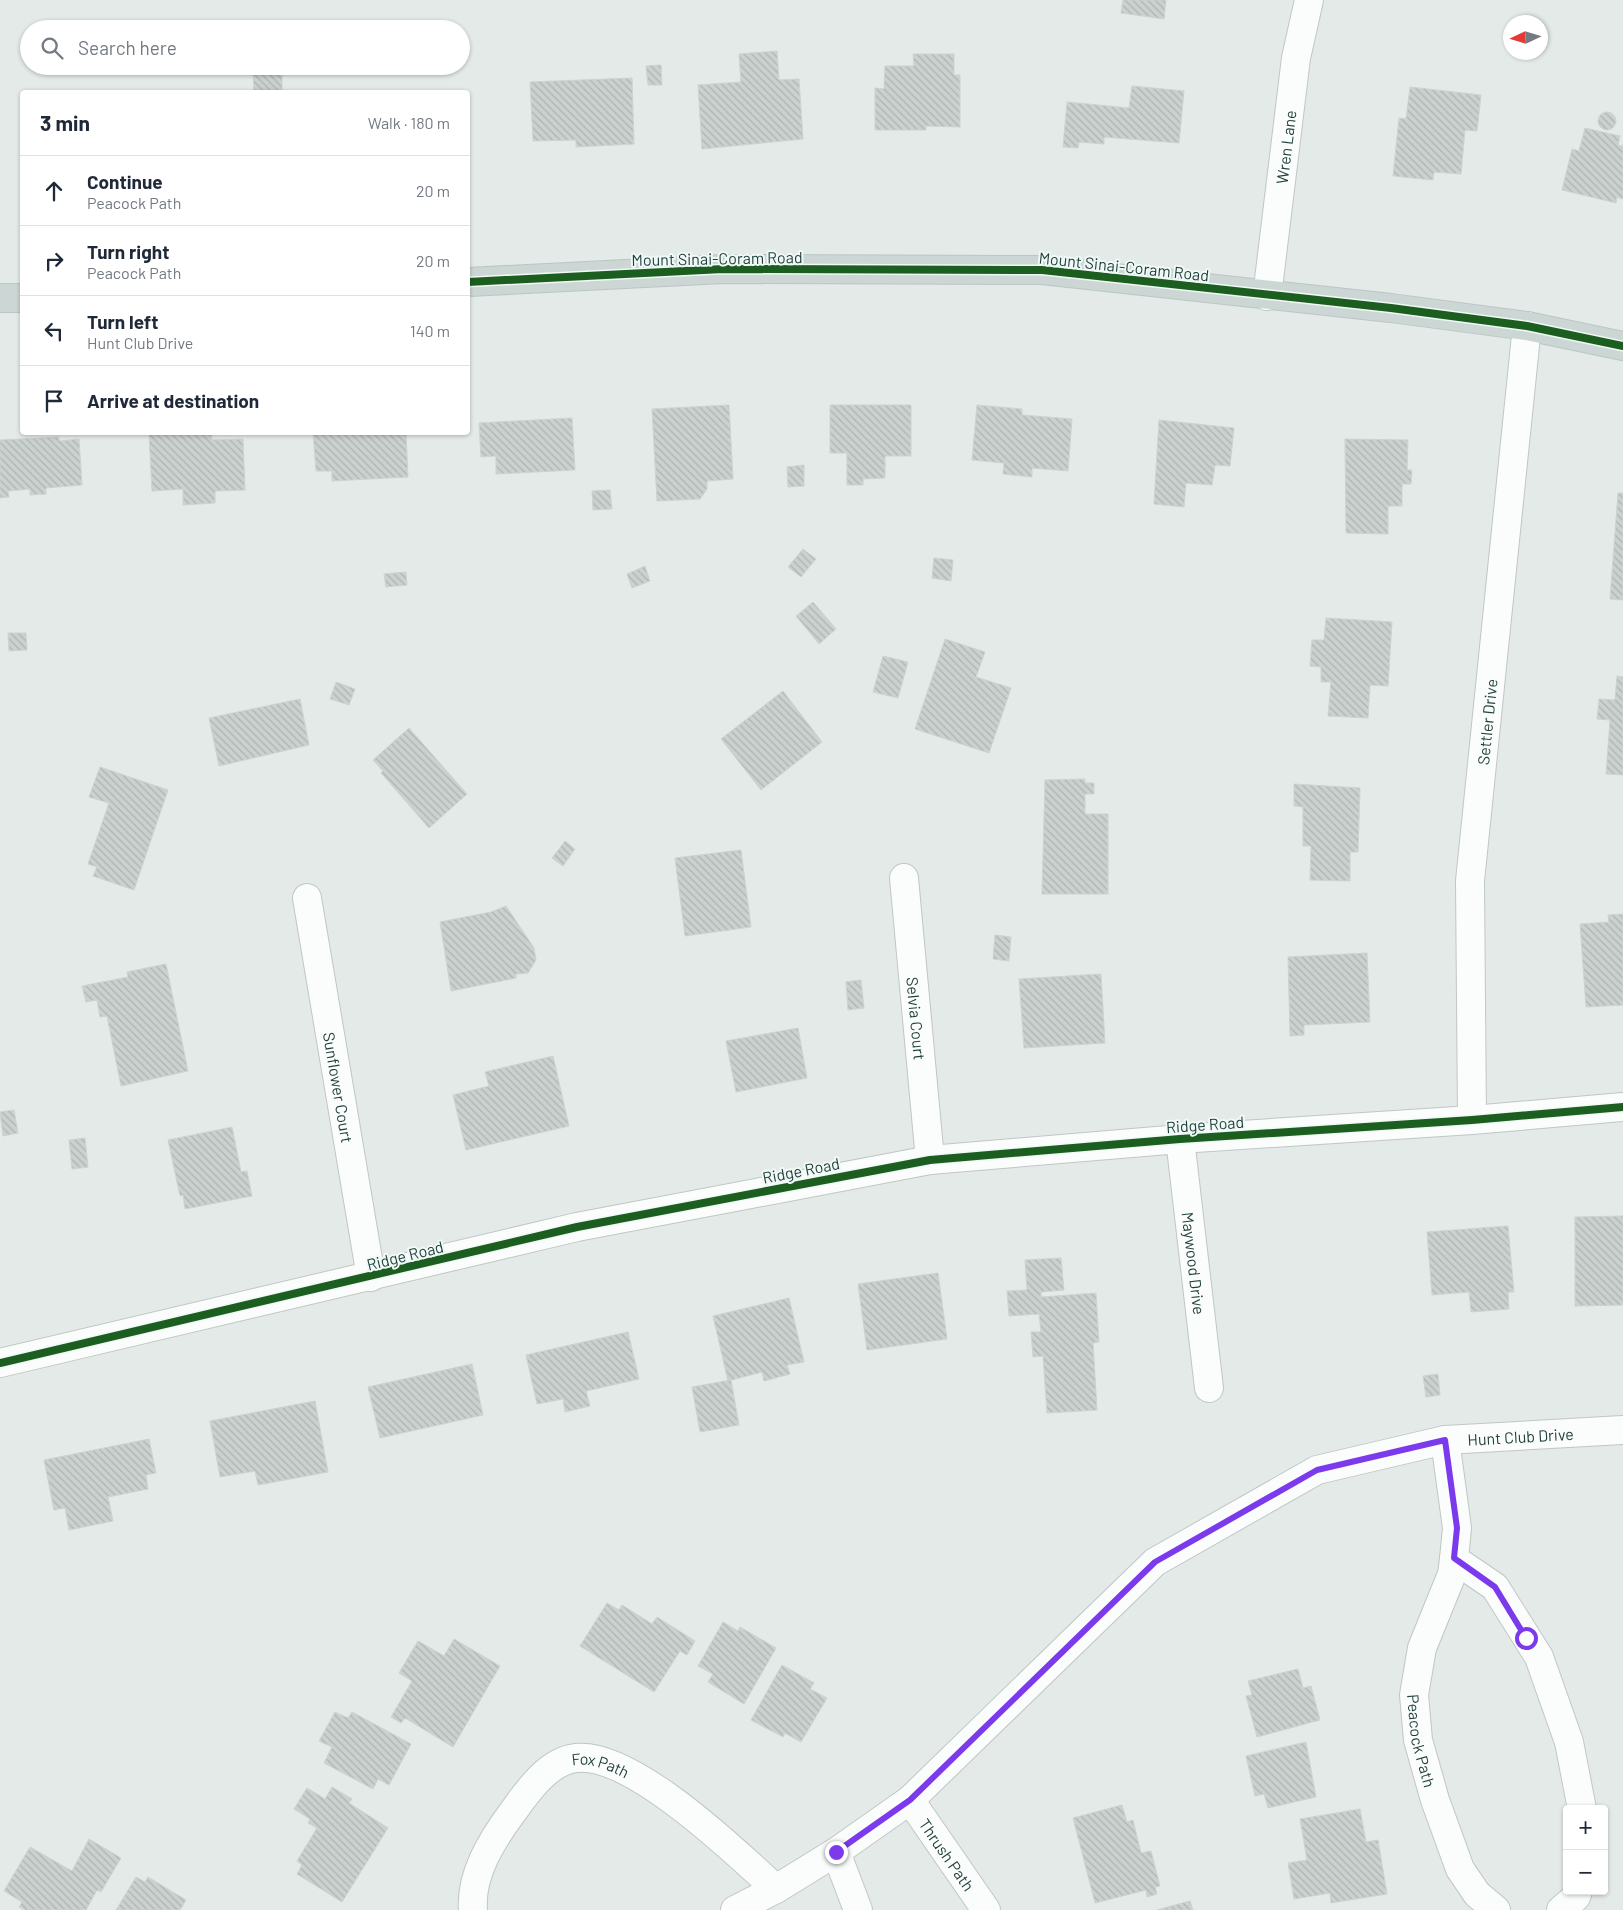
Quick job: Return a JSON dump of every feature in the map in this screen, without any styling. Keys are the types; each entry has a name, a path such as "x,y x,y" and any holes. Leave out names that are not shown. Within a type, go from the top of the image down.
{"main road":[{"name":"Mount Sinai-Coram Road","path":"470,282 723,269 1042,270 1391,308 1527,326 1623,346"},
{"path":"0,298 20,298"}],"street":[{"name":"Wren Lane","path":"1267,296 1296,58 1309,0"},
{"name":"Settler Drive","path":"1472,1120 1470,881 1527,326"},
{"name":"Selvia Court","path":"904,878 930,1160"},
{"name":"Sunflower Court","path":"307,898 371,1277"},
{"name":"Ridge Road","path":"0,1363 577,1227 930,1160 1180,1139 1472,1120 1623,1107"},
{"name":"Maywood Drive","path":"1180,1139 1209,1388"},
{"name":"Hunt Club Drive","path":"735,1910 776,1889 836,1852 910,1800 1155,1562 1317,1470 1445,1440 1623,1430"},
{"name":"Peacock Path","path":"1445,1440 1457,1528 1452,1574 1422,1648 1414,1695 1418,1740 1435,1800 1460,1869 1477,1894 1496,1910"},
{"path":"1454,1558 1495,1587 1538,1657 1569,1742 1581,1805"},
{"name":"Fox Path","path":"474,1910 477,1876 490,1846 509,1817 530,1788 542,1776 550,1769 576,1758 596,1760 620,1770 666,1795 713,1831 776,1889"},
{"name":"Thrush Path","path":"910,1800 986,1910"},
{"path":"836,1852 858,1910"},
{"path":"1562,1910 1577,1895"}],"building":[{"path":"1123,0 1166,0 1164,19 1121,13"},
{"path":"777,51 779,80 799,79 803,139 702,149 698,85 741,82 739,54"},
{"path":"913,54 954,54 954,75 960,75 960,127 926,126 926,130 875,130 875,88 884,89 885,66 914,66"},
{"path":"661,65 662,85 648,85 646,66"},
{"path":"253,75 282,75 282,90 254,90"},
{"path":"632,78 634,144 576,147 576,140 533,141 530,82"},
{"path":"1132,86 1184,91 1179,143 1104,137 1104,144 1079,142 1078,148 1063,147 1067,102 1129,108"},
{"path":"1410,87 1481,95 1477,131 1465,130 1461,174 1434,172 1433,180 1393,176 1399,118 1406,119"},
{"path":"1603,112 1611,112 1616,117 1614,128 1603,130 1598,125 1598,117"},
{"path":"1585,128 1620,136 1618,145 1623,146 1623,199 1617,197 1616,203 1562,190 1572,149 1579,151"},
{"path":"729,405 733,479 707,481 707,489 700,499 657,501 652,409"},
{"path":"830,405 911,405 911,456 885,456 885,478 863,479 863,485 847,485 847,453 830,453"},
{"path":"977,405 1022,409 1022,415 1072,419 1068,471 1032,468 1032,477 1003,474 1004,463 972,460"},
{"path":"572,418 575,470 496,474 496,456 481,457 479,423"},
{"path":"1159,420 1234,428 1230,466 1215,465 1212,485 1186,483 1184,507 1154,504"},
{"path":"149,435 211,435 212,440 243,439 245,490 215,491 215,503 183,505 183,489 152,491"},
{"path":"313,435 406,435 408,477 332,481 332,471 316,471"},
{"path":"59,437 59,441 79,439 82,485 46,488 46,494 30,495 30,489 8,491 9,497 0,498 0,440"},
{"path":"1345,439 1408,440 1407,470 1412,470 1411,484 1402,484 1402,506 1388,506 1388,534 1346,533"},
{"path":"804,465 804,486 788,487 787,467"},
{"path":"610,490 612,509 593,510 592,491"},
{"path":"1618,493 1623,493 1623,600 1610,599"},
{"path":"803,549 816,559 801,577 788,567"},
{"path":"934,558 953,560 951,581 932,578"},
{"path":"645,566 650,581 632,588 627,574"},
{"path":"406,572 407,585 386,587 384,574"},
{"path":"813,602 836,629 819,644 796,616"},
{"path":"1326,618 1392,622 1388,686 1370,685 1368,718 1328,716 1331,682 1321,682 1321,667 1310,666 1312,640 1324,640"},
{"path":"8,633 26,633 27,650 9,651"},
{"path":"945,639 985,652 976,677 1011,688 989,753 915,729"},
{"path":"883,656 908,662 898,698 873,692"},
{"path":"1617,676 1623,677 1623,775 1606,774 1610,720 1597,719 1599,699 1615,700"},
{"path":"336,682 355,689 349,705 330,699"},
{"path":"783,691 822,742 761,790 721,739"},
{"path":"300,699 309,745 219,766 209,718"},
{"path":"409,728 467,794 429,828 381,773 383,771 373,760"},
{"path":"100,767 168,790 134,890 93,876 97,867 88,864 109,803 89,797"},
{"path":"1085,779 1085,783 1094,783 1094,794 1085,794 1085,814 1108,814 1108,894 1042,894 1045,780"},
{"path":"1294,784 1360,788 1358,852 1350,852 1350,881 1310,880 1311,846 1303,846 1303,807 1294,806"},
{"path":"565,841 575,849 563,866 552,858"},
{"path":"741,850 751,927 685,936 675,858"},
{"path":"506,906 534,948 536,960 528,973 516,974 516,978 451,991 440,922 491,912"},
{"path":"1623,914 1623,1005 1586,1007 1580,924 1609,922 1608,915"},
{"path":"995,935 1011,937 1009,961 993,959"},
{"path":"1367,953 1370,1022 1304,1025 1304,1035 1290,1036 1288,957"},
{"path":"166,964 188,1071 121,1086 107,1016 100,1017 97,1000 86,1002 82,986 128,977 127,972"},
{"path":"1101,974 1105,1043 1024,1048 1019,979"},
{"path":"861,980 864,1008 848,1010 846,982"},
{"path":"798,1028 807,1078 736,1092 726,1041"},
{"path":"553,1056 569,1126 466,1150 453,1095 489,1086 485,1072"},
{"path":"14,1110 18,1133 3,1136 0,1112"},
{"path":"232,1127 241,1172 247,1171 252,1196 185,1209 183,1195 180,1196 168,1140"},
{"path":"85,1138 88,1167 72,1169 69,1140"},
{"path":"1623,1216 1623,1305 1575,1306 1575,1217"},
{"path":"1508,1226 1514,1292 1508,1292 1509,1309 1471,1312 1469,1292 1432,1295 1427,1232"},
{"path":"1061,1258 1064,1290 1041,1292 1041,1297 1096,1293 1099,1342 1093,1343 1097,1410 1047,1413 1043,1356 1033,1357 1031,1332 1041,1332 1039,1314 1009,1316 1007,1291 1027,1290 1025,1260"},
{"path":"938,1273 947,1339 867,1350 858,1284"},
{"path":"789,1298 804,1362 787,1365 790,1374 764,1381 762,1372 728,1381 713,1316"},
{"path":"628,1332 639,1379 586,1391 590,1406 565,1412 563,1399 537,1404 526,1355"},
{"path":"472,1364 483,1415 380,1438 368,1387"},
{"path":"1438,1374 1440,1395 1426,1397 1423,1376"},
{"path":"731,1380 739,1425 700,1432 692,1387"},
{"path":"315,1401 328,1472 258,1485 255,1471 220,1477 210,1421"},
{"path":"149,1439 156,1473 146,1475 148,1489 108,1497 113,1521 69,1530 65,1508 54,1510 44,1460"},
{"path":"607,1603 619,1610 622,1605 652,1624 657,1617 695,1641 687,1655 680,1651 654,1692 580,1646"},
{"path":"723,1622 738,1631 740,1627 776,1648 744,1704 708,1682 713,1674 698,1666"},
{"path":"454,1639 500,1666 453,1747 405,1718 401,1723 391,1717 412,1681 399,1673 418,1641 444,1656"},
{"path":"782,1665 814,1683 810,1689 827,1698 801,1742 785,1733 783,1737 751,1720"},
{"path":"1298,1669 1303,1688 1311,1686 1320,1720 1257,1737 1246,1696 1252,1695 1248,1681"},
{"path":"335,1712 348,1718 352,1712 411,1744 389,1785 378,1779 373,1789 324,1763 332,1747 319,1741"},
{"path":"1306,1742 1316,1797 1268,1808 1264,1794 1255,1796 1246,1756"},
{"path":"332,1787 352,1799 349,1803 388,1828 342,1902 297,1874 302,1865 297,1861 317,1828 308,1823 310,1819 294,1809 307,1788 325,1799"},
{"path":"1122,1805 1127,1822 1133,1820 1141,1853 1151,1851 1160,1886 1155,1887 1157,1894 1147,1897 1146,1890 1095,1903 1073,1818"},
{"path":"1360,1809 1366,1842 1378,1840 1387,1894 1331,1903 1330,1893 1294,1899 1288,1863 1307,1860 1300,1819"},
{"path":"89,1839 121,1858 101,1892 97,1890 86,1910 25,1910 19,1907 22,1902 4,1891 30,1847 72,1871"},
{"path":"136,1877 145,1882 148,1877 186,1900 180,1910 116,1910"},
{"path":"1190,1901 1193,1910 1157,1910"}],"cycle path":[{"path":"470,282 723,269 1042,270 1391,308 1527,326 1623,346"},
{"path":"0,1363 577,1227 930,1160 1180,1139 1472,1120 1623,1107"}],"route":[{"path":"836,1852 910,1800 1155,1562 1317,1470 1445,1440 1457,1528 1454,1558 1495,1587 1526,1638"}]}
